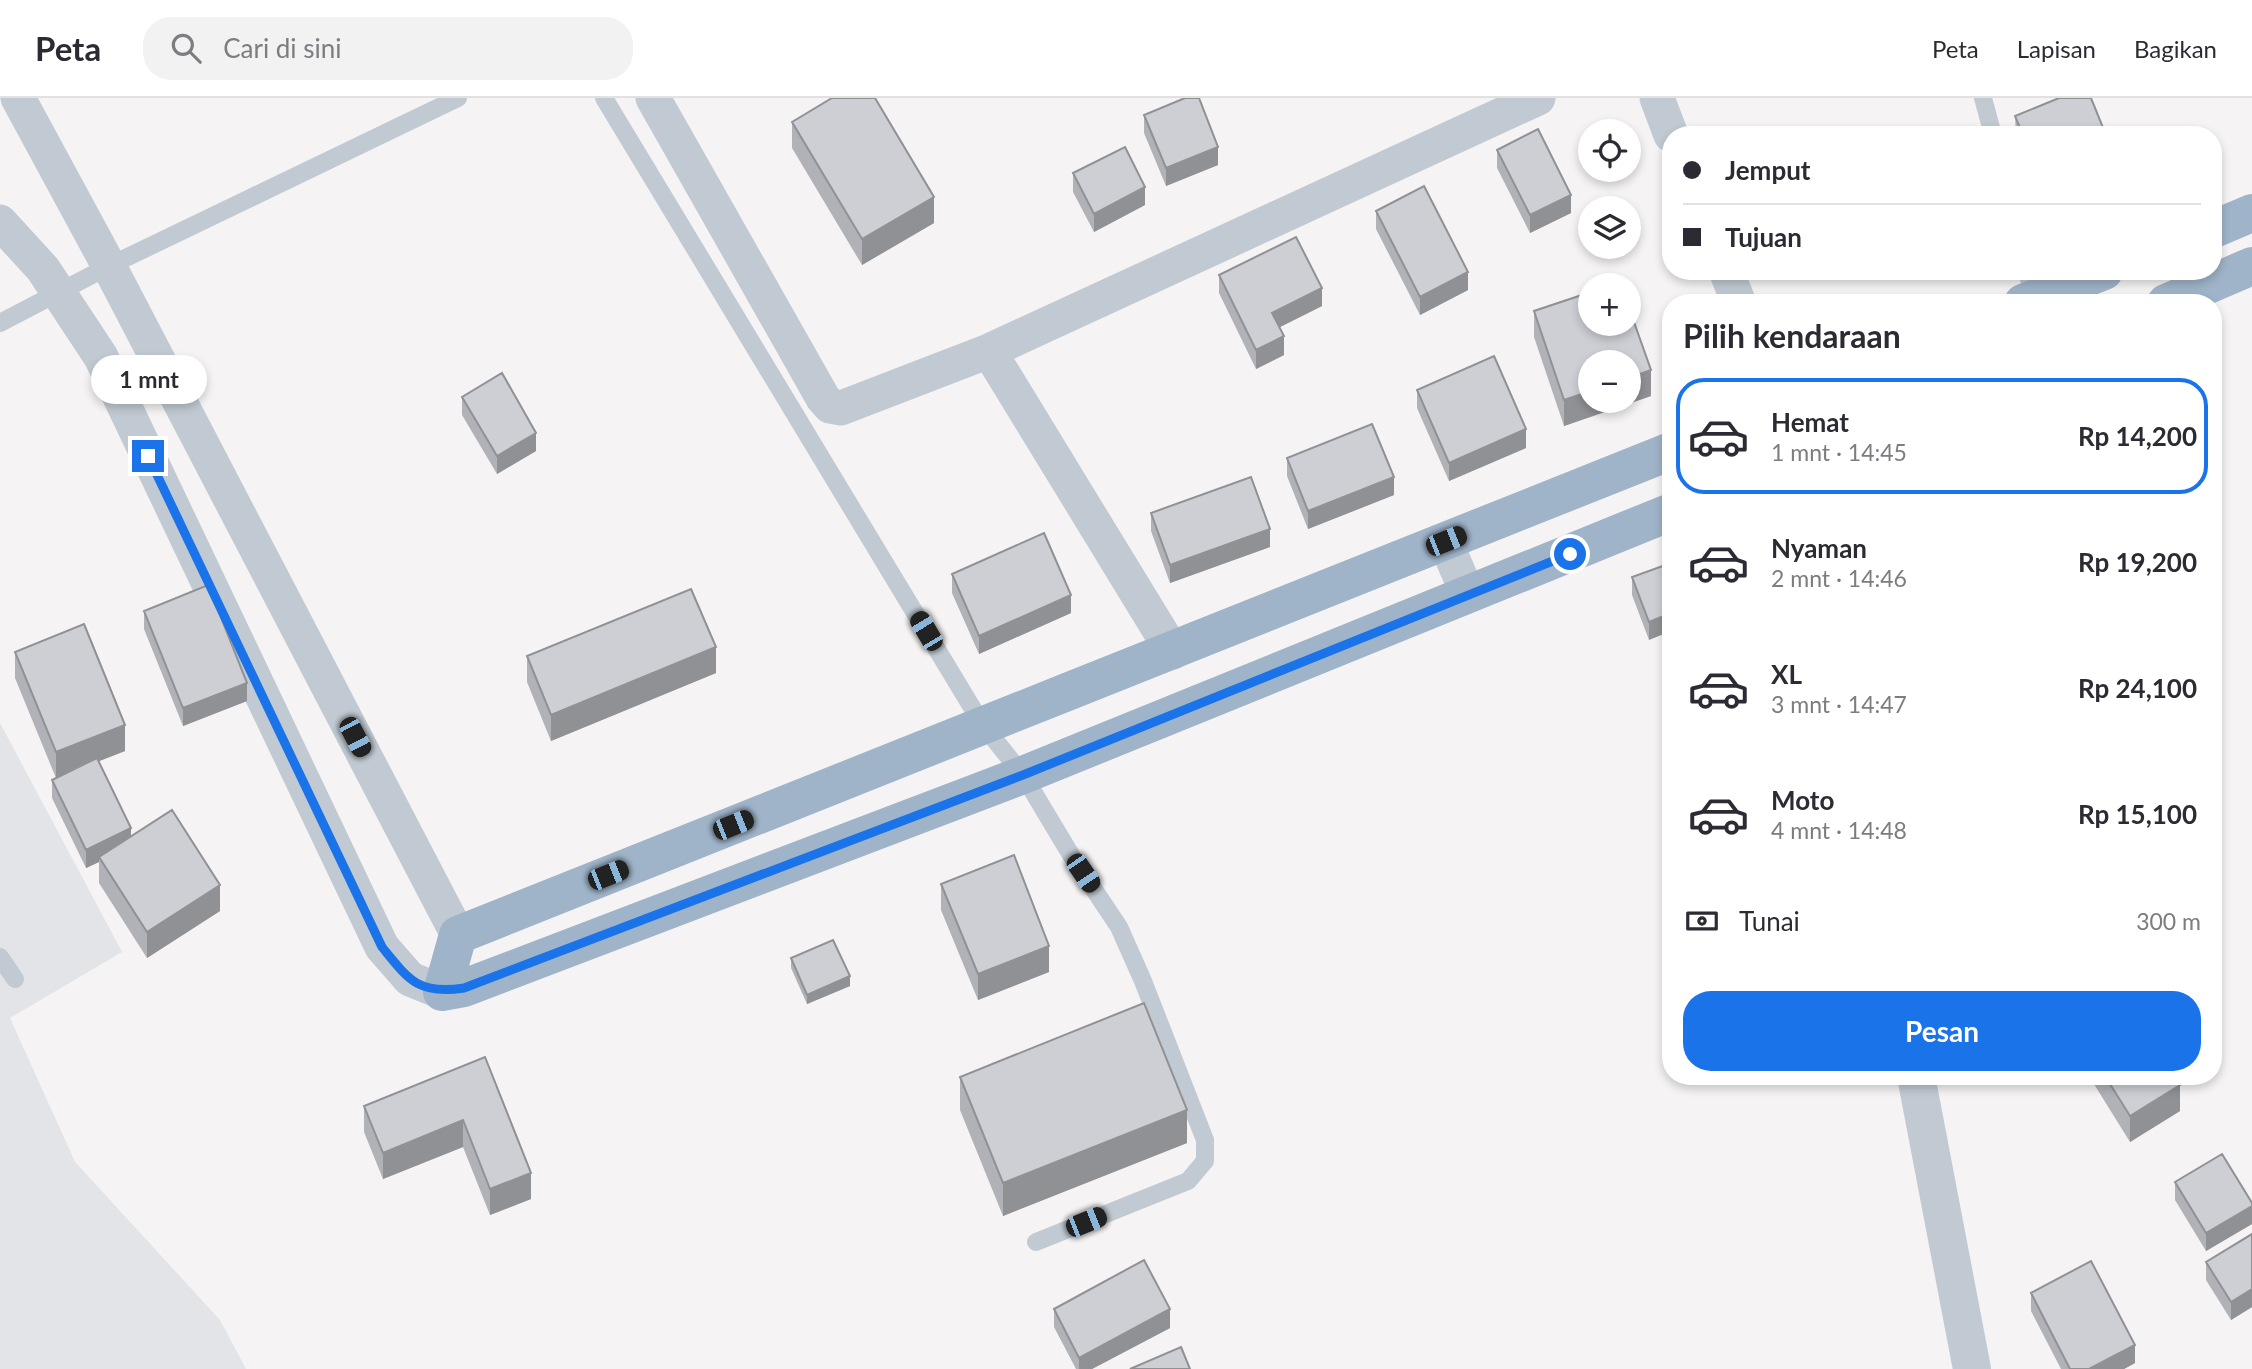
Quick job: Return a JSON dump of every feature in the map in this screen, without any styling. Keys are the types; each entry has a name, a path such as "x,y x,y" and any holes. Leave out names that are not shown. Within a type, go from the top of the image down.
{"highway":[{"path":"2222,226 2252,213"},
{"path":"2222,279 2252,266"},
{"path":"2028,291 2070,280"},
{"path":"2187,294 2219,280"},
{"path":"1662,455 1173,652 982,724 458,935 442,992 464,988 1023,775 1662,516"}],"street":[{"path":"18,98 109,266 458,935"},
{"path":"653,98 823,398 830,406 841,408 989,351 1538,98"},
{"path":"1657,98 1668,126"},
{"path":"0,222 43,270 101,357 382,947 410,979 442,992"},
{"path":"989,351 1173,652"},
{"path":"1446,541 1468,595"},
{"path":"1918,1085 1972,1369"}],"lane":[{"path":"0,323 58,291 458,98"},
{"path":"604,98 982,724 1023,775 1071,855 1119,927 1205,1140 1205,1161 1188,1181 1036,1242"},
{"path":"1983,98 1991,126"},
{"path":"0,957 15,979"}],"shaded area":[{"path":"0,723 122,952 10,1018 75,1162 220,1320 246,1369 0,1369"}],"building":[{"path":"832,98 875,98 934,197 862,239 792,122"},
{"path":"1185,98 1199,98 1218,147 1166,168 1144,115"},
{"path":"2059,98 2091,98 2102,126 2019,126 2015,116"},
{"path":"1538,129 1571,195 1530,215 1497,150"},
{"path":"1125,147 1145,187 1094,214 1073,173"},
{"path":"1424,186 1468,272 1420,297 1376,211"},
{"path":"1296,237 1322,288 1272,313 1284,336 1256,350 1219,275"},
{"path":"1578,296 1578,336 1639,336 1651,370 1641,374 1641,350 1578,350 1578,395 1564,400 1534,311"},
{"path":"1494,356 1526,429 1449,463 1417,390"},
{"path":"502,373 536,433 497,456 462,397"},
{"path":"1372,424 1394,477 1308,511 1287,458"},
{"path":"1251,477 1270,529 1170,565 1151,513"},
{"path":"1044,533 1071,595 979,636 952,574"},
{"path":"1662,566 1662,617 1649,622 1632,577"},
{"path":"208,585 247,683 183,708 144,611"},
{"path":"691,589 716,647 551,715 527,656"},
{"path":"84,624 125,725 56,752 15,652"},
{"path":"97,758 131,828 86,850 52,780"},
{"path":"172,810 220,885 147,932 99,857"},
{"path":"1014,855 1049,946 978,974 941,884"},
{"path":"833,940 850,976 807,995 791,958"},
{"path":"1144,1003 1187,1110 1003,1183 960,1077"},
{"path":"485,1057 531,1173 490,1189 463,1120 383,1153 364,1106"},
{"path":"2111,1085 2180,1085 2130,1116"},
{"path":"2222,1154 2252,1206 2206,1233 2175,1182"},
{"path":"2252,1234 2252,1289 2231,1302 2206,1262"},
{"path":"1144,1260 1170,1309 1079,1358 1054,1309"},
{"path":"2091,1261 2135,1345 2089,1369 2070,1369 2031,1293"},
{"path":"1181,1347 1190,1369 1130,1369"}],"route":[{"path":"148,456 382,947 410,979 442,992 464,988 1023,775 1570,554"}]}
